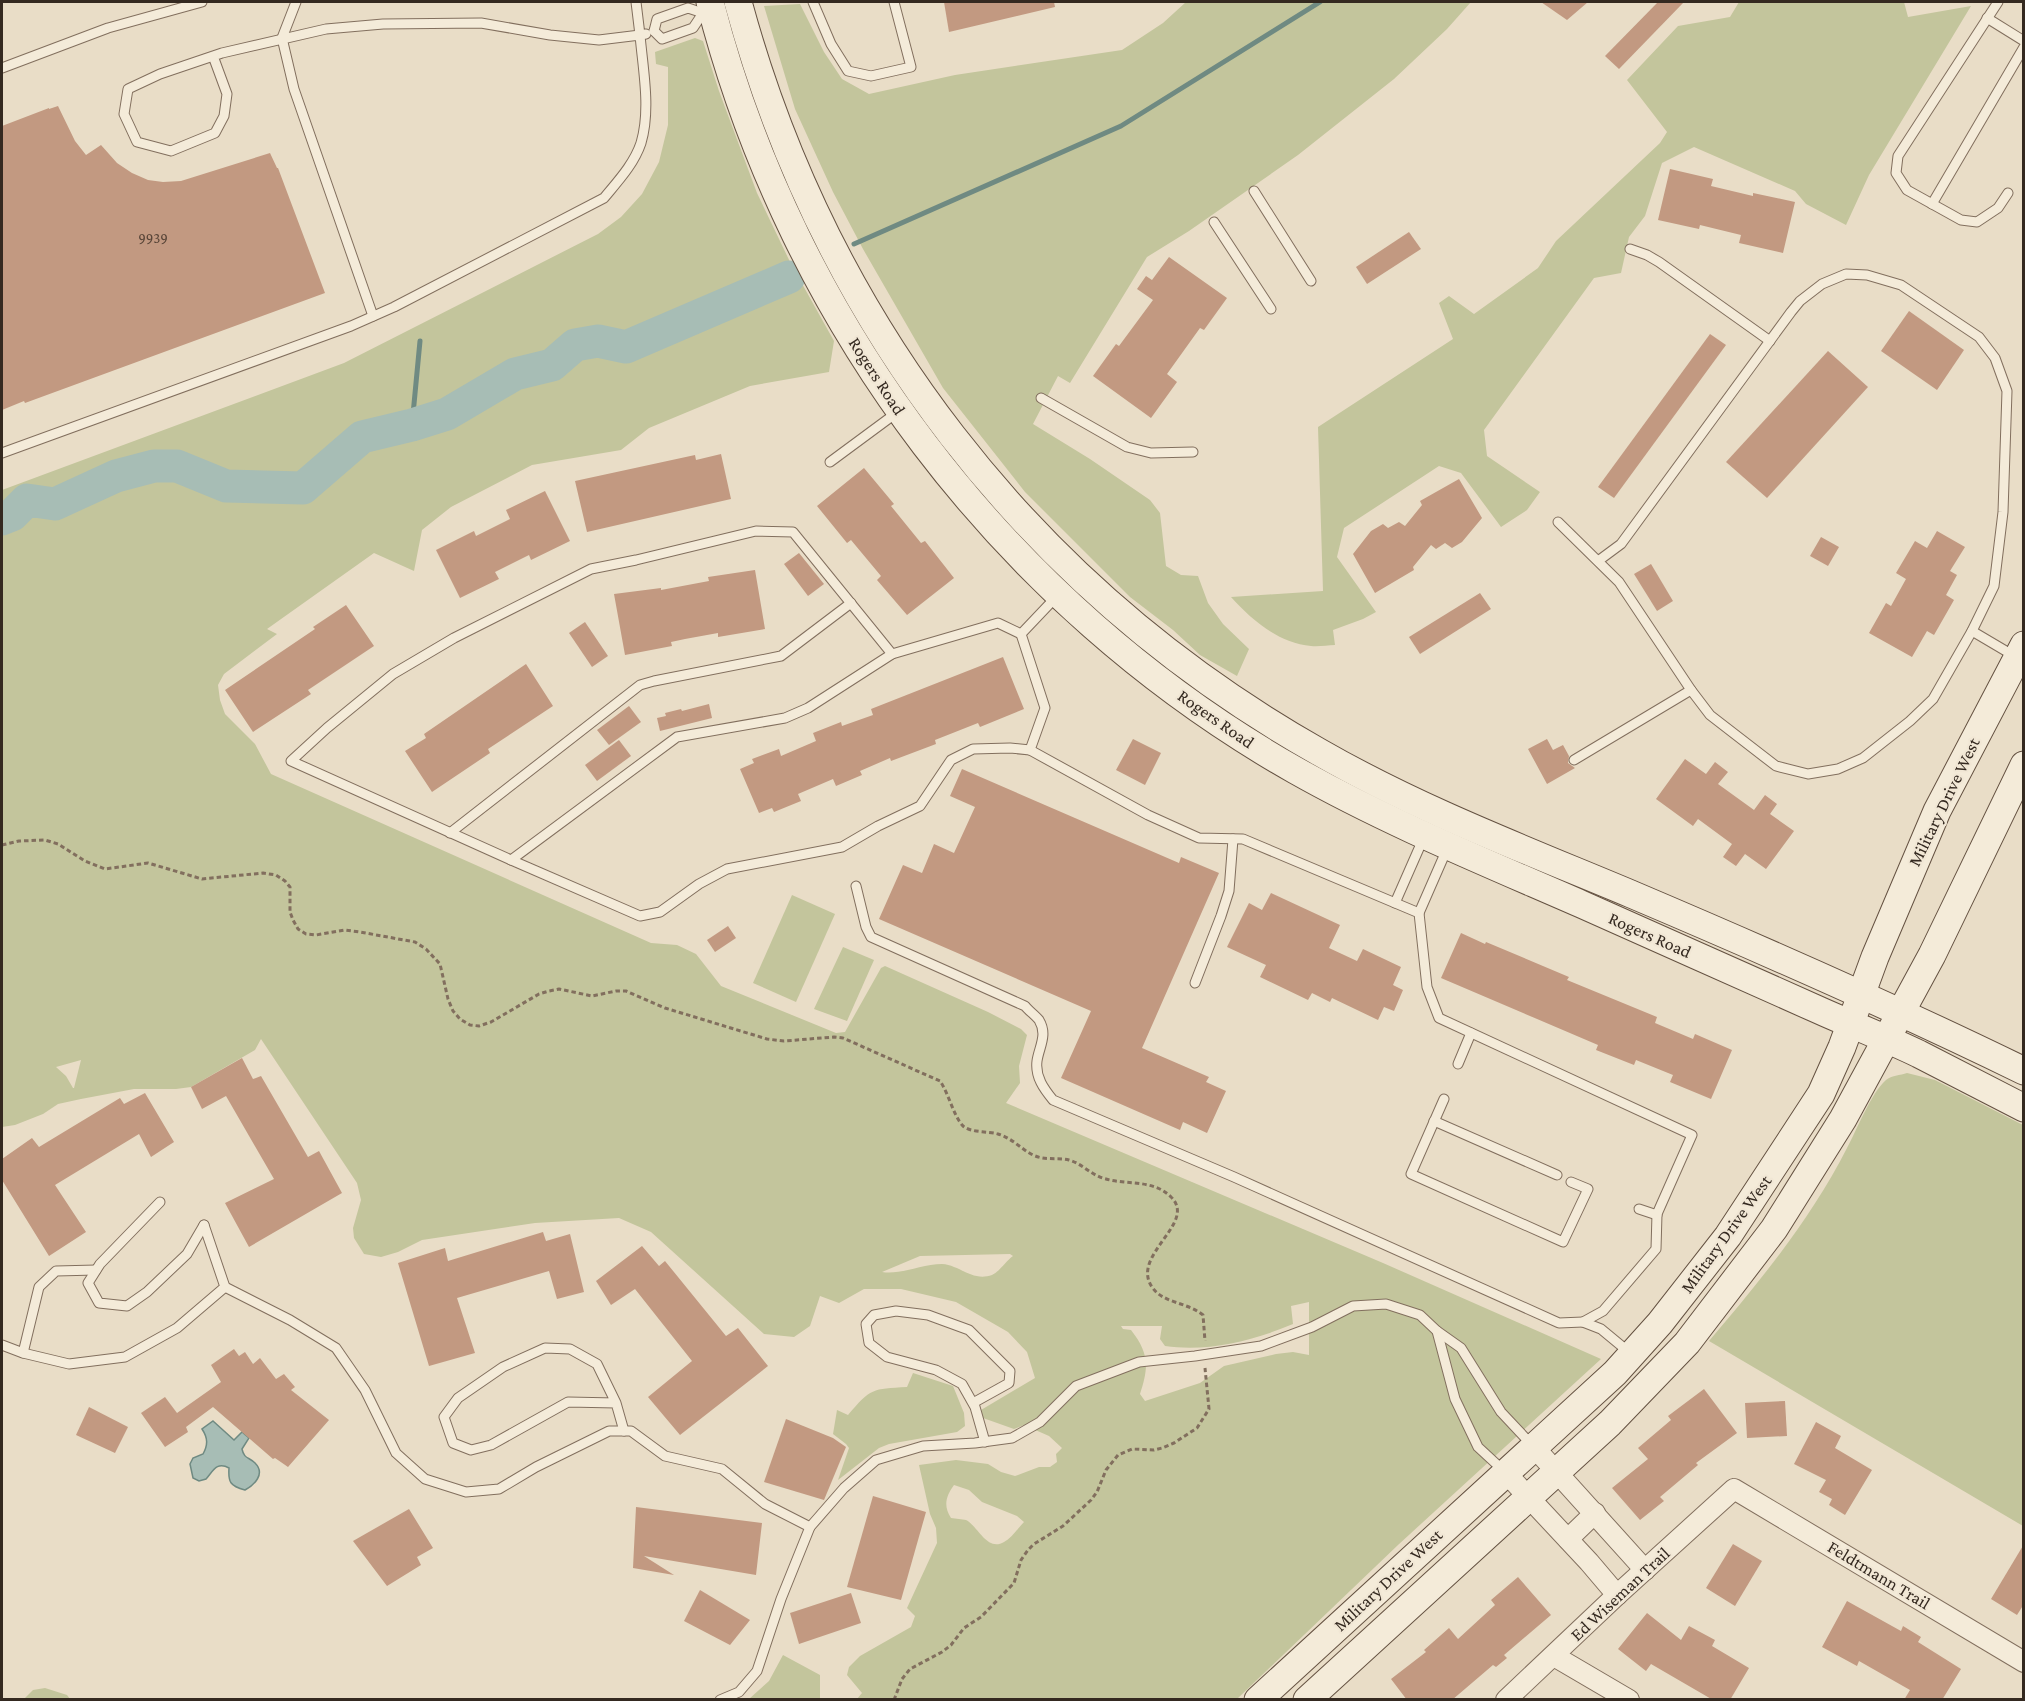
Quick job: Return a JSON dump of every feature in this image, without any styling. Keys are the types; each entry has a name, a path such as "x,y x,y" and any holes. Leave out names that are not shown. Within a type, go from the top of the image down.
{"main road":[{"name":"Rogers Road","path":"725,6 738,95 785,214 833,306 865,360 899,411 977,510 1023,559 1069,585"},
{"name":"Rogers Road","path":"725,6 767,97 793,164 833,250 866,310 919,392 971,459 1016,511 1069,585 1146,670 1236,734 1316,782 1688,918 1901,1013 2024,1071"},
{"name":"Military Drive West","path":"1258,1700 1615,1373 1660,1323 1728,1236 1821,1094 1851,1024 1880,946 1938,811 2021,654"},
{"name":"Military Drive West","path":"1307,1700 1610,1423 1687,1343 1760,1248 1843,1119 1901,1013 1932,955 2024,765"},
{"name":"Rogers Road","path":"1442,828 1851,1024 1915,1052 2024,1108"}],"street":[{"path":"1534,1446 1645,1570"},
{"path":"1505,1472 1617,1595"},
{"name":"Ed Wiseman Trail","path":"1506,1700 1734,1489"},
{"name":"Feldtmann Trail","path":"1734,1489 2024,1662"},
{"path":"1568,1539 1595,1513"},
{"path":"1554,1656 1629,1700"}],"lane":[{"path":"2,68 108,28 202,2"},
{"path":"296,2 282,38 294,89 373,316"},
{"path":"2,453 351,326 604,198 627,171 641,144 646,108 636,2"},
{"path":"813,2 831,44 848,71 871,76 911,67 894,2"},
{"path":"1998,2 1898,156 1896,173 1907,190 1961,220 1977,222 1998,208 2008,193"},
{"path":"654,31 662,39 693,28 725,6"},
{"path":"654,31 657,19 688,8 725,6"},
{"path":"1987,18 2024,41"},
{"path":"213,56 227,94 224,116 215,133 171,151 137,142 124,114 128,89 160,74 213,56 282,38 326,29 371,25 470,23 598,40 654,31"},
{"path":"1932,204 2024,47"},
{"path":"1254,191 1311,281"},
{"path":"1214,222 1271,309"},
{"path":"1630,249 1659,262 1770,341"},
{"path":"1558,522 1619,582 1690,690 1710,715 1776,766 1808,774 1838,769 1863,758 1910,721 1933,699 1972,631 1994,586 2003,512 2007,391 1995,358 1979,337 1901,285 1867,275 1846,274 1822,284 1800,301 1621,544 1599,561"},
{"path":"1041,398 1126,447 1151,453 1193,452"},
{"path":"830,462 899,411"},
{"path":"892,654 793,532 756,531 591,569 454,638 393,674 291,761 511,861 640,916 660,912 699,884 727,869 842,847 878,826 920,806 951,760 974,749 1030,750 1148,815 1198,838 1243,839 1419,913"},
{"path":"1021,634 1069,585"},
{"path":"450,833 640,686 654,681 781,656 851,603"},
{"path":"511,861 677,737 785,718 808,708 892,654 998,623 1021,634 1045,708 1030,750"},
{"path":"1972,631 2021,654"},
{"path":"1574,760 1690,690"},
{"path":"1395,903 1442,828"},
{"path":"1442,828 1419,913 1427,987 1439,1018 1692,1135 1657,1215 1656,1249 1603,1311 1583,1322"},
{"path":"1195,982 1229,891 1233,839"},
{"path":"856,886 866,927 871,937 1025,1006 1039,1020 1044,1032 1037,1062 1039,1078 1043,1089 1053,1100 1234,1177 1559,1323 1583,1322 1601,1329 1632,1354"},
{"path":"1458,1064 1471,1032"},
{"path":"1444,1099 1411,1174 1563,1242 1588,1190 1571,1182"},
{"path":"1434,1121 1557,1175"},
{"path":"160,1202 100,1264 88,1283 99,1303 127,1306 147,1292 187,1254 204,1225 225,1287 290,1320 336,1348 364,1390 396,1453 425,1479 466,1492 499,1489 536,1467 609,1431 631,1431 664,1456 722,1469 765,1504 810,1527"},
{"path":"1640,1209 1657,1215"},
{"path":"23,1353 39,1287 56,1271 96,1270"},
{"path":"2,1345 23,1353 69,1364 125,1356 177,1328 225,1287"},
{"path":"720,1700 739,1692 757,1671 781,1599 810,1527 844,1488 876,1460 923,1446 1012,1438 1040,1422 1076,1386 1139,1362 1261,1346 1312,1327 1353,1306 1386,1304 1420,1315 1437,1331 1461,1348 1502,1412 1534,1446"},
{"path":"973,1403 1009,1383 1010,1371 969,1330 928,1315 896,1311 874,1315 866,1324 869,1343 887,1357 936,1370 962,1384 973,1403 985,1442"},
{"path":"1437,1331 1455,1399 1478,1447 1505,1472"},
{"path":"616,1403 568,1402 491,1445 471,1450 453,1443 444,1417 458,1398 503,1367 545,1348 570,1349 597,1364 616,1403 624,1431"}],"path":[{"path":"2,845 19,841 45,840 58,844 85,861 105,869 148,864 202,879 263,873 276,875 290,887 290,912 298,929 306,934 316,935 345,930 415,942 426,949 440,964 453,1011 470,1025 479,1026 491,1022 539,994 549,991 559,989 592,996 626,991 665,1008 767,1039 784,1041 843,1038 940,1082 946,1089 963,1126 969,1129 1001,1135 1034,1156 1069,1160 1099,1178 1144,1184 1155,1187 1172,1197 1177,1209 1175,1221 1149,1264 1149,1282 1165,1298 1192,1307 1203,1315 1206,1391 1210,1403 1209,1409 1197,1428 1174,1443 1154,1450 1132,1449 1118,1455 1106,1470 1091,1500 1063,1526 1028,1550 1021,1560 1014,1583 981,1617 964,1628 951,1645 942,1652 910,1669 902,1679 894,1700"}],"green space":[{"path":"1186,2 1471,2 1447,29 1394,79 1298,155 1189,231 1147,257 1070,383 1058,376 1033,424 1150,500 1160,513 1166,566 1181,575 1198,576 1208,603 1223,624 1249,649 1237,676 1200,655 1173,630 1130,597 1025,492 943,388 833,192 795,109 764,6 800,4 824,52 842,79 869,94 955,75 1122,50 1163,23"},
{"path":"1739,2 1904,2 1908,17 1971,6 1869,175 1846,225 1806,204 1795,191 1694,147 1662,163 1645,216 1629,237 1621,273 1594,278 1484,430 1487,456 1540,492 1527,510 1501,527 1461,473 1439,466 1344,528 1337,557 1376,612 1333,630 1335,645 1299,644 1266,629 1231,597 1323,591 1318,427 1453,339 1439,303 1449,296 1474,314 1538,268 1556,241 1660,143 1667,132 1627,80 1678,26 1730,17"},
{"path":"695,38 703,41 757,193 791,264 834,341 829,372 750,386 649,428 621,450 532,465 451,507 422,530 414,571 374,553 267,629 277,634 224,674 218,685 220,700 225,714 255,744 271,774 651,943 677,945 696,954 721,986 836,1033 845,1032 881,968 885,966 988,1012 1021,1029 1027,1035 1019,1066 1020,1083 1006,1103 1383,1263 1601,1359 1398,1545 1237,1699 857,1699 862,1693 847,1675 849,1667 860,1656 911,1627 915,1616 907,1608 937,1543 936,1528 930,1514 919,1465 956,1460 988,1464 1001,1472 1015,1476 1039,1467 1050,1467 1057,1462 1056,1454 1062,1448 1049,1436 1024,1425 1014,1429 983,1418 981,1410 1035,1378 1027,1352 1008,1332 956,1302 901,1289 864,1289 839,1303 820,1296 810,1326 794,1337 764,1334 651,1232 619,1218 535,1223 422,1240 398,1252 381,1257 364,1254 354,1238 353,1228 361,1200 357,1183 261,1039 255,1050 191,1087 134,1089 81,1099 58,1104 43,1114 15,1125 2,1127 2,490 344,363 598,234 621,217 642,194 659,162 668,125 668,67 656,64 655,52","holes":["81,1060 74,1088 66,1076 56,1067","1010,1254 1013,1256 995,1274 985,1277 972,1275 942,1264 897,1272 882,1272 920,1256","1309,1302 1309,1355 1293,1352 1276,1354 1224,1366 1200,1383 1145,1401 1140,1394 1146,1368 1144,1353 1131,1330 1123,1329 1121,1326 1162,1326 1160,1339 1165,1346 1214,1346 1246,1340 1293,1324 1291,1306","954,1485 969,1490 982,1502 1017,1516 1024,1522 1007,1540 993,1544 966,1520 951,1518 946,1505"]},
{"path":"792,895 835,914 796,1002 753,983"},
{"path":"843,947 874,960 847,1021 814,1009"},
{"path":"1907,1073 1935,1080 2023,1125 2023,1526 1709,1341 1766,1272 1801,1224 1833,1174 1880,1086 1890,1078"},
{"path":"913,1373 953,1386 964,1413 965,1426 957,1432 889,1444 879,1448 838,1480 849,1448 833,1434 837,1410 848,1415 873,1392 886,1388 907,1387"},
{"path":"783,1655 820,1675 820,1699 749,1699 769,1681"},
{"path":"45,1688 67,1695 70,1699 24,1699 33,1690"}],"water":[{"path":"213,1421 234,1440 242,1432 249,1438 242,1449 245,1456 258,1467 259,1475 258,1479 245,1490 231,1483 229,1468 225,1466 218,1466 206,1479 199,1481 193,1478 190,1464 193,1458 203,1454 206,1445 202,1429"}],"building":[{"path":"944,2 1054,2 1055,7 949,32"},
{"path":"1541,2 1588,2 1567,20"},
{"path":"1658,2 1684,2 1619,69 1605,56"},
{"path":"58,106 75,141 86,155 101,145 117,163 148,180 181,181 270,153 278,168 325,293 2,410 2,126"},
{"path":"1670,169 1713,179 1711,186 1753,196 1753,193 1795,202 1783,253 1739,243 1741,235 1700,225 1699,229 1658,220"},
{"path":"1409,232 1421,249 1367,284 1356,267"},
{"path":"1169,257 1227,298 1204,330 1200,328 1167,374 1177,382 1151,418 1093,376 1116,344 1119,346 1153,300 1137,289 1146,276 1152,280"},
{"path":"1909,311 1964,350 1937,390 1881,351"},
{"path":"1710,334 1726,345 1614,498 1598,487"},
{"path":"1828,351 1868,387 1767,498 1726,462"},
{"path":"721,454 731,499 587,532 575,481 695,455 696,460"},
{"path":"864,468 894,504 891,506 921,543 925,541 954,578 907,615 877,580 881,576 851,540 847,543 817,506"},
{"path":"1459,479 1482,518 1462,542 1452,548 1445,543 1436,549 1431,545 1413,567 1414,570 1375,593 1353,554 1371,531 1383,524 1388,528 1399,522 1405,526 1422,505 1420,501"},
{"path":"545,491 570,541 531,560 529,555 495,572 499,579 460,598 436,550 474,531 476,536 510,519 506,510"},
{"path":"1937,531 1965,547 1950,571 1957,575 1946,595 1954,600 1934,635 1927,631 1912,657 1869,633 1886,603 1891,606 1906,579 1896,573 1915,541 1927,548"},
{"path":"1821,537 1839,547 1828,566 1810,556"},
{"path":"799,553 824,584 808,596 784,564"},
{"path":"1651,564 1673,601 1657,611 1634,574"},
{"path":"755,570 765,629 718,637 718,633 685,639 671,642 672,646 625,655 614,594 661,588 661,590 709,581 708,577"},
{"path":"1480,593 1491,609 1420,654 1409,637"},
{"path":"346,605 374,646 308,690 311,694 253,732 225,690 315,629 313,627"},
{"path":"585,622 608,656 592,667 569,633"},
{"path":"1003,657 1024,709 980,727 978,723 935,740 936,744 891,761 890,758 860,771 862,775 836,786 833,779 798,794 801,801 774,812 772,808 759,813 740,769 754,763 752,759 779,749 781,756 816,741 813,733 841,722 842,726 873,715 871,709"},
{"path":"526,664 553,706 488,749 490,753 432,792 405,751 426,738 424,734"},
{"path":"709,704 712,718 660,731 657,718 666,716 665,713"},
{"path":"629,706 641,722 609,745 597,730"},
{"path":"1133,739 1161,753 1145,785 1116,770"},
{"path":"1547,739 1553,750 1563,745 1569,756 1568,763 1575,768 1547,784 1528,749"},
{"path":"619,740 631,756 597,781 585,765"},
{"path":"1685,759 1706,774 1715,762 1728,772 1718,784 1754,810 1765,795 1777,804 1770,814 1794,831 1766,869 1745,854 1736,866 1723,857 1732,844 1698,819 1693,826 1656,799"},
{"path":"962,769 1179,863 1181,857 1219,873 1142,1048 1209,1077 1206,1082 1226,1091 1207,1133 1183,1122 1180,1130 1061,1078 1091,1011 879,919 903,865 922,873 934,844 954,853 975,807 950,796"},
{"path":"1271,893 1340,925 1329,948 1357,961 1363,949 1401,967 1393,985 1403,990 1394,1011 1384,1007 1378,1020 1332,998 1330,1002 1312,993 1308,1000 1260,977 1266,965 1227,947 1249,903 1262,910"},
{"path":"728,926 736,938 715,952 707,940"},
{"path":"1461,933 1569,977 1567,980 1657,1017 1655,1023 1693,1039 1695,1034 1732,1050 1711,1099 1670,1082 1673,1075 1636,1060 1634,1065 1596,1050 1598,1045 1441,978"},
{"path":"242,1058 253,1079 261,1076 308,1157 319,1151 342,1193 249,1247 225,1203 274,1179 226,1096 202,1109 191,1087"},
{"path":"145,1093 174,1142 151,1157 139,1134 55,1185 86,1232 49,1256 2,1180 2,1159 32,1138 39,1147 120,1098 124,1104"},
{"path":"543,1232 546,1241 570,1234 584,1292 557,1299 549,1271 457,1298 475,1353 429,1366 398,1263 445,1248 448,1261"},
{"path":"642,1246 659,1266 665,1261 726,1336 738,1328 768,1366 680,1435 648,1397 692,1361 635,1289 611,1305 596,1281"},
{"path":"234,1349 239,1356 245,1352 253,1364 260,1358 276,1379 284,1374 295,1387 291,1390 329,1420 288,1467 275,1458 273,1459 213,1407 186,1427 188,1432 165,1447 141,1413 165,1397 177,1413 221,1382 211,1365"},
{"path":"1704,1389 1737,1433 1696,1463 1698,1465 1660,1497 1664,1501 1640,1520 1612,1488 1648,1459 1638,1448 1671,1420 1668,1416"},
{"path":"1785,1401 1787,1436 1747,1438 1745,1403"},
{"path":"89,1407 128,1427 115,1453 76,1435"},
{"path":"786,1419 833,1438 846,1447 824,1500 764,1482"},
{"path":"1816,1422 1841,1436 1835,1448 1872,1470 1845,1515 1829,1505 1832,1499 1819,1492 1826,1480 1794,1464"},
{"path":"873,1496 926,1512 901,1600 847,1587"},
{"path":"636,1507 762,1523 756,1575 644,1556 674,1575 633,1568"},
{"path":"409,1509 433,1548 417,1557 421,1565 387,1586 353,1541"},
{"path":"1733,1544 1762,1561 1735,1606 1706,1588"},
{"path":"2024,1544 2024,1604 2017,1615 1991,1599"},
{"path":"1518,1577 1551,1615 1504,1655 1507,1658 1496,1667 1493,1665 1452,1700 1407,1700 1391,1679 1426,1652 1424,1650 1449,1628 1458,1639 1495,1605 1491,1600"},
{"path":"700,1590 750,1620 730,1645 684,1621"},
{"path":"851,1593 861,1623 799,1644 790,1613"},
{"path":"1847,1601 1901,1631 1903,1626 1921,1637 1918,1642 1961,1669 1942,1700 1904,1700 1910,1690 1859,1661 1857,1666 1822,1647"},
{"path":"1647,1613 1681,1640 1689,1626 1715,1640 1712,1646 1749,1668 1730,1700 1713,1700 1651,1664 1646,1671 1618,1649"}],"waterway":[{"path":"854,244 1121,126 1320,2"},
{"path":"2,519 12,515 27,500 55,504 116,476 154,466 177,466 226,486 303,488 362,437 447,414 515,374 552,365 575,345 598,341 626,347 789,277"},
{"path":"412,425 420,341"}]}
